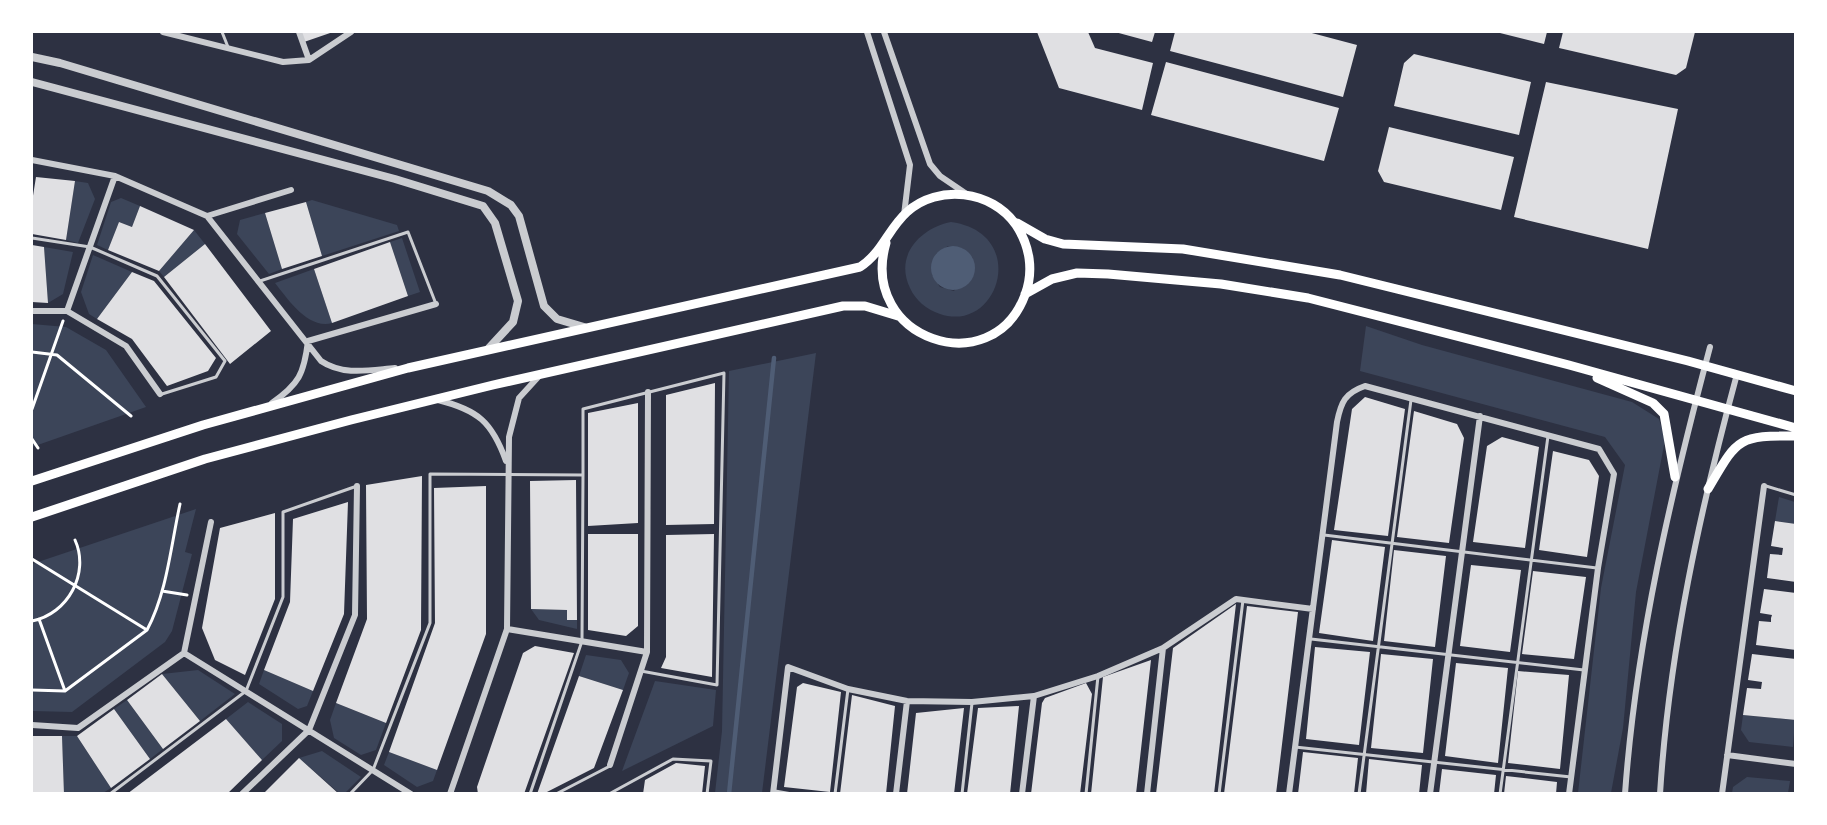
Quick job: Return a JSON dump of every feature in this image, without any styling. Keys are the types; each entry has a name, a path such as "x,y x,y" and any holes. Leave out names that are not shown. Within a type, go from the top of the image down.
{"main road":[{"path":"32,481 104,455 408,368 489,348 849,270 873,259 904,215 930,198 956,194 969,195 993,204 1012,220 1039,237 1063,244 1183,249 1340,275 1737,374 1796,391"},
{"path":"886,243 882,255 882,282 888,300 898,316 908,326 930,339 955,343 968,342 1003,326 1020,306 1025,294 1029,281 1029,255 1020,231 1012,220"},
{"path":"1025,294 1052,279 1077,273 1129,275 1221,284 1337,305 1569,365 1796,428"},
{"path":"32,517 205,459 542,374 843,306 871,307 898,316"},
{"path":"1569,365 1659,407 1667,420 1676,477"},
{"path":"1708,489 1730,452 1744,440 1768,435 1796,436"}],"street":[{"path":"163,32 283,62 309,60 351,32"},
{"path":"299,32 309,60"},
{"path":"867,32 910,165 904,215"},
{"path":"884,32 930,164 940,176 969,195"},
{"path":"32,57 60,63 488,190 512,205 519,216 544,306 557,319 584,327"},
{"path":"32,82 395,179 483,206 495,223 518,301 513,322 489,348"},
{"path":"32,160 115,177 207,216 321,361 331,368 352,371 408,368"},
{"path":"67,311 115,177"},
{"path":"207,216 291,190"},
{"path":"308,342 436,304"},
{"path":"32,311 67,311 126,346 160,394"},
{"path":"267,407 298,381 305,366 308,342"},
{"path":"1625,794 1650,597 1676,477 1710,347"},
{"path":"450,794 507,629 509,437 519,398 542,374"},
{"path":"1660,794 1678,641 1697,533 1737,374"},
{"path":"1289,794 1340,402 1351,391 1365,386 1599,448 1614,474 1598,568 1569,794"},
{"path":"610,765 647,652 648,392"},
{"path":"435,400 458,405 482,418 498,438 507,464"},
{"path":"1430,794 1480,416"},
{"path":"242,794 309,730 355,615 357,486"},
{"path":"1722,794 1764,486"},
{"path":"32,725 78,728 184,653 211,522"},
{"path":"773,792 788,667 848,689 907,701 972,702 1034,696 1098,676 1163,648 1236,599 1313,609"},
{"path":"507,629 647,652"},
{"path":"1147,794 1163,648"},
{"path":"184,653 411,794"},
{"path":"1022,794 1034,696"},
{"path":"896,794 907,701"},
{"path":"1728,755 1796,764"}],"lane":[{"path":"222,32 228,48"},
{"path":"260,281 408,232 436,304"},
{"path":"32,238 90,247 157,276 225,362 216,377 160,394"},
{"path":"530,794 582,641 583,409 724,373 720,656 717,685 641,671"},
{"path":"1359,794 1411,397"},
{"path":"1500,794 1548,435"},
{"path":"350,794 373,770 430,623 430,474 583,475"},
{"path":"110,794 246,692 284,597 283,512 357,486"},
{"path":"1764,486 1796,495"},
{"path":"1322,535 1598,568"},
{"path":"1219,794 1243,600"},
{"path":"1309,638 1584,670"},
{"path":"1086,794 1098,676"},
{"path":"835,794 848,689"},
{"path":"962,794 972,702"},
{"path":"1295,747 1571,777"},
{"path":"609,794 673,759 711,761 707,794"},
{"path":"556,794 610,765"},
{"path":"773,792 792,794"}],"path":[{"path":"32,409 67,311"},
{"path":"32,351 52,352 131,416"},
{"path":"32,439 38,448"},
{"path":"32,690 65,691 147,630 155,615 162,591 180,504"},
{"path":"32,621 61,606 75,585 80,563 75,540"},
{"path":"32,559 147,630"},
{"path":"162,591 196,597"},
{"path":"39,619 65,691"}],"shaded area":[{"path":"75,181 88,183 95,199 78,243 66,240"},
{"path":"121,198 140,206 132,227 119,222 108,250 97,245 111,202"},
{"path":"312,200 397,225 399,231 322,256 306,202"},
{"path":"265,213 282,269 269,274 237,234 240,220"},
{"path":"951,222 976,230 991,244 998,261 997,280 990,297 978,310 961,316 940,314 930,310 912,293 906,276 905,265 913,245 930,230","holes":["948,246 962,248 973,258 954,291 940,287 932,275 936,254"]},
{"path":"194,230 205,244 164,277 159,271"},
{"path":"402,238 420,292 408,296 390,242"},
{"path":"953,246 962,247 969,252 974,259 974,277 969,284 962,289 953,290 944,289 937,284 932,277 931,268 932,259 937,252 944,247"},
{"path":"44,247 73,252 63,294 48,303"},
{"path":"93,255 132,272 97,319 89,314 81,292"},
{"path":"314,269 332,323 323,324 307,317 292,304 275,283"},
{"path":"32,324 66,327 106,350 146,407 32,447"},
{"path":"1366,326 1422,345 1632,402 1659,419 1665,440 1636,592 1623,728 1611,793 1578,793 1601,588 1625,465 1605,437 1360,371"},
{"path":"816,353 762,793 715,793 722,731 729,371"},
{"path":"1779,497 1795,502 1795,524 1775,521"},
{"path":"196,509 185,552 192,554 172,631 165,642 72,712 32,711 32,564"},
{"path":"531,609 567,610 577,620 577,629 539,620"},
{"path":"586,655 621,660 629,673 623,690 579,676"},
{"path":"198,670 235,694 200,721 162,674"},
{"path":"264,670 313,691 307,706 298,709 259,684"},
{"path":"655,681 716,690 713,726 622,771"},
{"path":"127,700 163,749 150,759 114,709"},
{"path":"248,702 282,724 282,741 262,760 226,719"},
{"path":"336,703 386,723 376,750 361,755 334,738 330,720"},
{"path":"1743,715 1795,720 1793,747 1749,742 1741,730"},
{"path":"62,736 77,736 111,788 103,793 64,793"},
{"path":"322,751 361,777 345,793 339,793 299,758"},
{"path":"389,752 437,770 433,781 417,787 384,765"},
{"path":"1747,777 1790,781 1788,793 1732,793 1733,787"}],"building":[{"path":"301,32 333,32 304,42"},
{"path":"1037,32 1088,32 1095,48 1153,63 1142,110 1059,88"},
{"path":"1115,32 1155,32 1152,42"},
{"path":"1175,32 1308,32 1357,45 1343,97 1170,51"},
{"path":"1496,32 1547,32 1544,44"},
{"path":"1563,32 1695,32 1686,68 1676,75 1559,48"},
{"path":"1414,54 1531,82 1519,135 1394,106 1404,63"},
{"path":"1166,62 1339,108 1324,161 1151,115"},
{"path":"1546,82 1678,109 1648,249 1514,217"},
{"path":"1389,127 1514,157 1501,210 1384,182 1378,171"},
{"path":"36,177 75,181 66,240 32,234 32,202"},
{"path":"306,202 322,256 282,269 265,213"},
{"path":"140,206 194,230 159,271 108,250 119,222 132,227"},
{"path":"390,242 408,296 332,323 314,269"},
{"path":"205,244 271,331 230,364 164,277"},
{"path":"32,245 44,247 48,303 32,302"},
{"path":"132,272 154,281 216,358 208,371 167,386 132,339 97,319"},
{"path":"715,383 714,524 666,525 666,395"},
{"path":"1365,397 1405,409 1388,536 1334,530 1352,409"},
{"path":"638,403 638,523 588,526 588,413"},
{"path":"1414,411 1457,424 1464,438 1449,543 1397,537"},
{"path":"1502,437 1539,447 1525,548 1473,542 1487,446"},
{"path":"1553,451 1589,460 1599,476 1587,557 1539,550"},
{"path":"422,476 421,630 386,723 336,703 367,619 366,485"},
{"path":"576,480 577,620 567,620 567,610 531,609 530,481"},
{"path":"486,486 486,634 437,770 389,752 435,623 434,488"},
{"path":"348,502 344,614 313,691 264,670 290,602 293,519"},
{"path":"275,513 275,599 245,675 215,660 202,628 220,528"},
{"path":"1775,521 1796,524 1796,582 1767,578 1770,554 1782,555 1783,548 1771,546"},
{"path":"588,534 638,534 638,626 626,636 588,630"},
{"path":"714,534 712,677 661,668 666,657 666,535"},
{"path":"1332,540 1385,547 1373,641 1319,633"},
{"path":"1394,550 1446,556 1435,647 1384,641"},
{"path":"1471,565 1521,570 1510,652 1460,646"},
{"path":"1533,571 1586,577 1574,659 1522,654"},
{"path":"1764,589 1796,593 1796,650 1756,645 1759,621 1771,622 1772,615 1760,613"},
{"path":"1236,604 1214,794 1156,794 1173,648"},
{"path":"1247,606 1298,612 1276,794 1224,794"},
{"path":"535,646 574,653 524,794 478,794 477,787 523,653"},
{"path":"1315,647 1370,652 1359,745 1306,739"},
{"path":"1381,654 1433,659 1423,753 1371,748"},
{"path":"1752,654 1796,659 1796,720 1743,715 1747,688 1761,689 1762,682 1748,680"},
{"path":"1151,660 1136,794 1091,794 1103,677"},
{"path":"1456,663 1508,668 1498,763 1445,756"},
{"path":"1518,671 1569,675 1560,769 1508,763"},
{"path":"162,674 200,721 163,749 127,700"},
{"path":"579,676 623,690 594,768 543,794 537,794"},
{"path":"803,683 841,692 830,792 784,787 797,687"},
{"path":"1086,683 1092,694 1080,794 1031,794 1042,703 1045,698"},
{"path":"852,695 895,706 886,794 840,794"},
{"path":"1019,706 1010,794 967,794 978,708"},
{"path":"964,708 954,794 907,794 916,713"},
{"path":"114,709 150,759 111,788 77,736"},
{"path":"226,719 262,760 227,794 127,794"},
{"path":"32,736 62,736 64,794 32,794"},
{"path":"1303,752 1358,758 1354,794 1298,794"},
{"path":"299,758 339,794 263,794"},
{"path":"1369,759 1422,765 1419,794 1366,794"},
{"path":"676,763 705,766 702,794 643,794 645,780"},
{"path":"1442,769 1496,775 1494,794 1439,794"},
{"path":"1506,776 1557,782 1556,794 1504,794"}],"waterway":[{"path":"729,794 774,358"}]}
